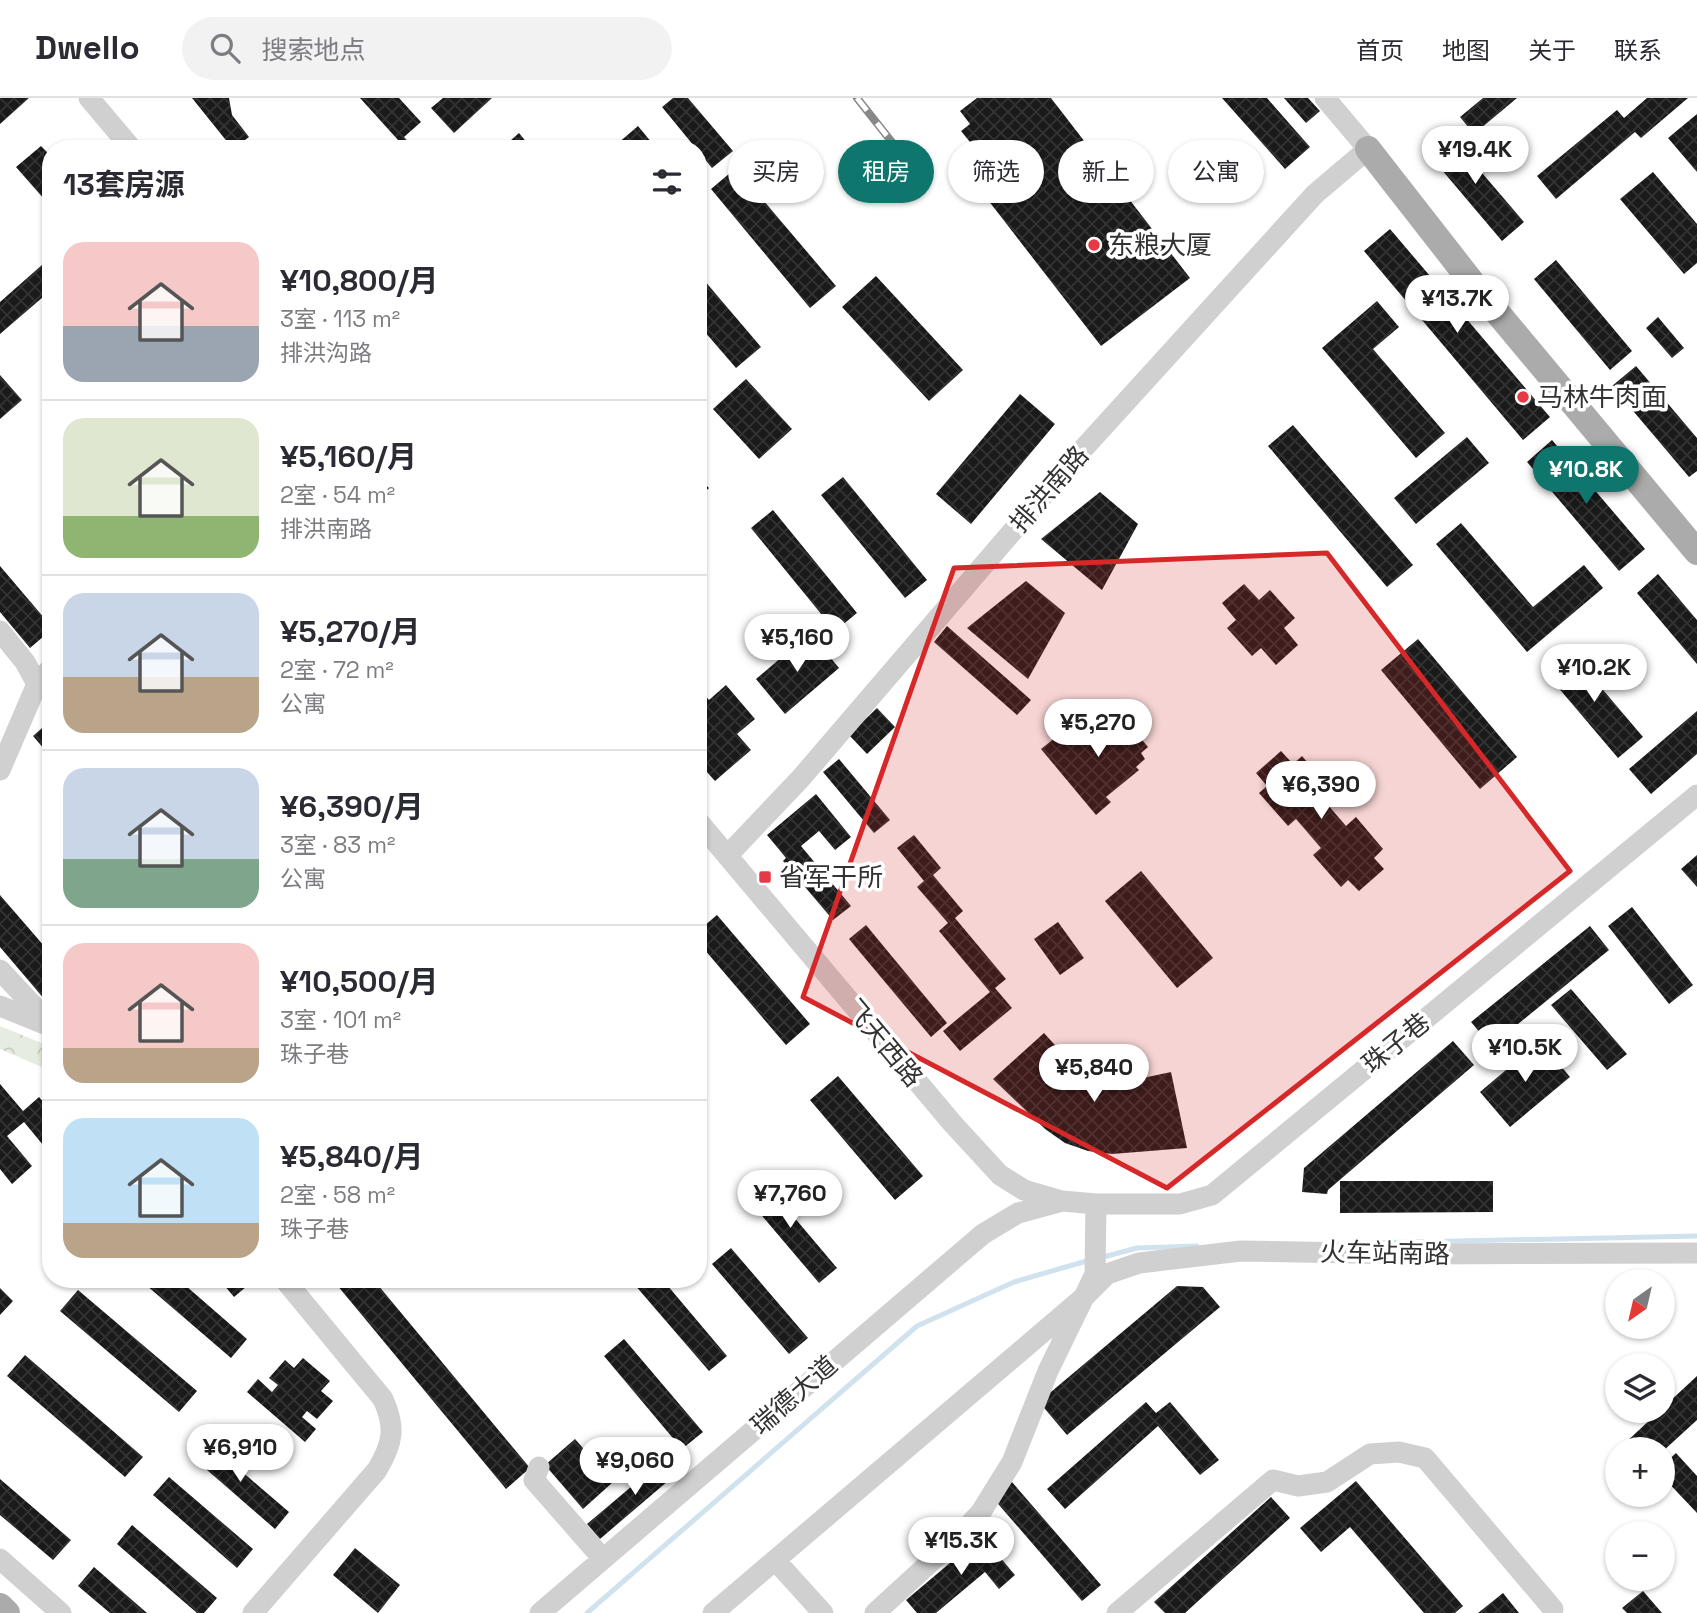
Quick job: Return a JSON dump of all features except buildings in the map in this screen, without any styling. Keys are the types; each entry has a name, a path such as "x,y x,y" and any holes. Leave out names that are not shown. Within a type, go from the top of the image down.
{"main road":[{"path":"1368,149 1471,281 1697,552"},
{"path":"0,1606 8,1613"}],"street":[{"path":"89,98 124,140"},
{"path":"1325,98 1368,149"},
{"name":"排洪南路","path":"727,856 801,778 1090,441 1315,194 1368,149"},
{"path":"0,631 25,663 42,675"},
{"path":"0,771 42,680"},
{"name":"珠子巷","path":"1062,1200 1096,1204 1180,1204 1212,1195 1697,795"},
{"path":"707,832 727,856"},
{"name":"飞天西路","path":"727,856 953,1124 1000,1175 1024,1190 1062,1200"},
{"path":"0,970 42,1016"},
{"path":"0,1006 42,1022"},
{"name":"瑞德大道","path":"540,1613 982,1234 1018,1213 1062,1200"},
{"path":"875,1613 958,1537 981,1512 1012,1462 1048,1371 1095,1274 1096,1204"},
{"name":"火车站南路","path":"1084,1297 1107,1274 1139,1263 1241,1251 1412,1254 1697,1253"},
{"path":"253,1613 377,1470 388,1449 392,1429 383,1399 291,1288"},
{"path":"713,1613 1084,1297"},
{"path":"1117,1613 1273,1480 1298,1486 1327,1482 1370,1454 1399,1452 1425,1458 1553,1609"},
{"path":"539,1467 534,1480 603,1559"},
{"path":"0,1559 61,1613"},
{"path":"775,1560 823,1613"}],"highlighted area":[{"path":"1327,553 1570,871 1167,1188 803,997 954,568"}],"green space":[{"path":"0,1026 42,1043 42,1067 0,1049"}],"waterway":[{"path":"1364,1243 1697,1236"},
{"path":"1100,1258 1137,1248 1197,1246"},
{"path":"587,1613 917,1326 1014,1282 1090,1260"}],"railway":[{"path":"857,98 890,140"}],"place":[{"name":"东粮大厦","path":"1094,245"},
{"name":"马林牛肉面","path":"1523,397"},
{"name":"省军干所","path":"765,877"}]}
